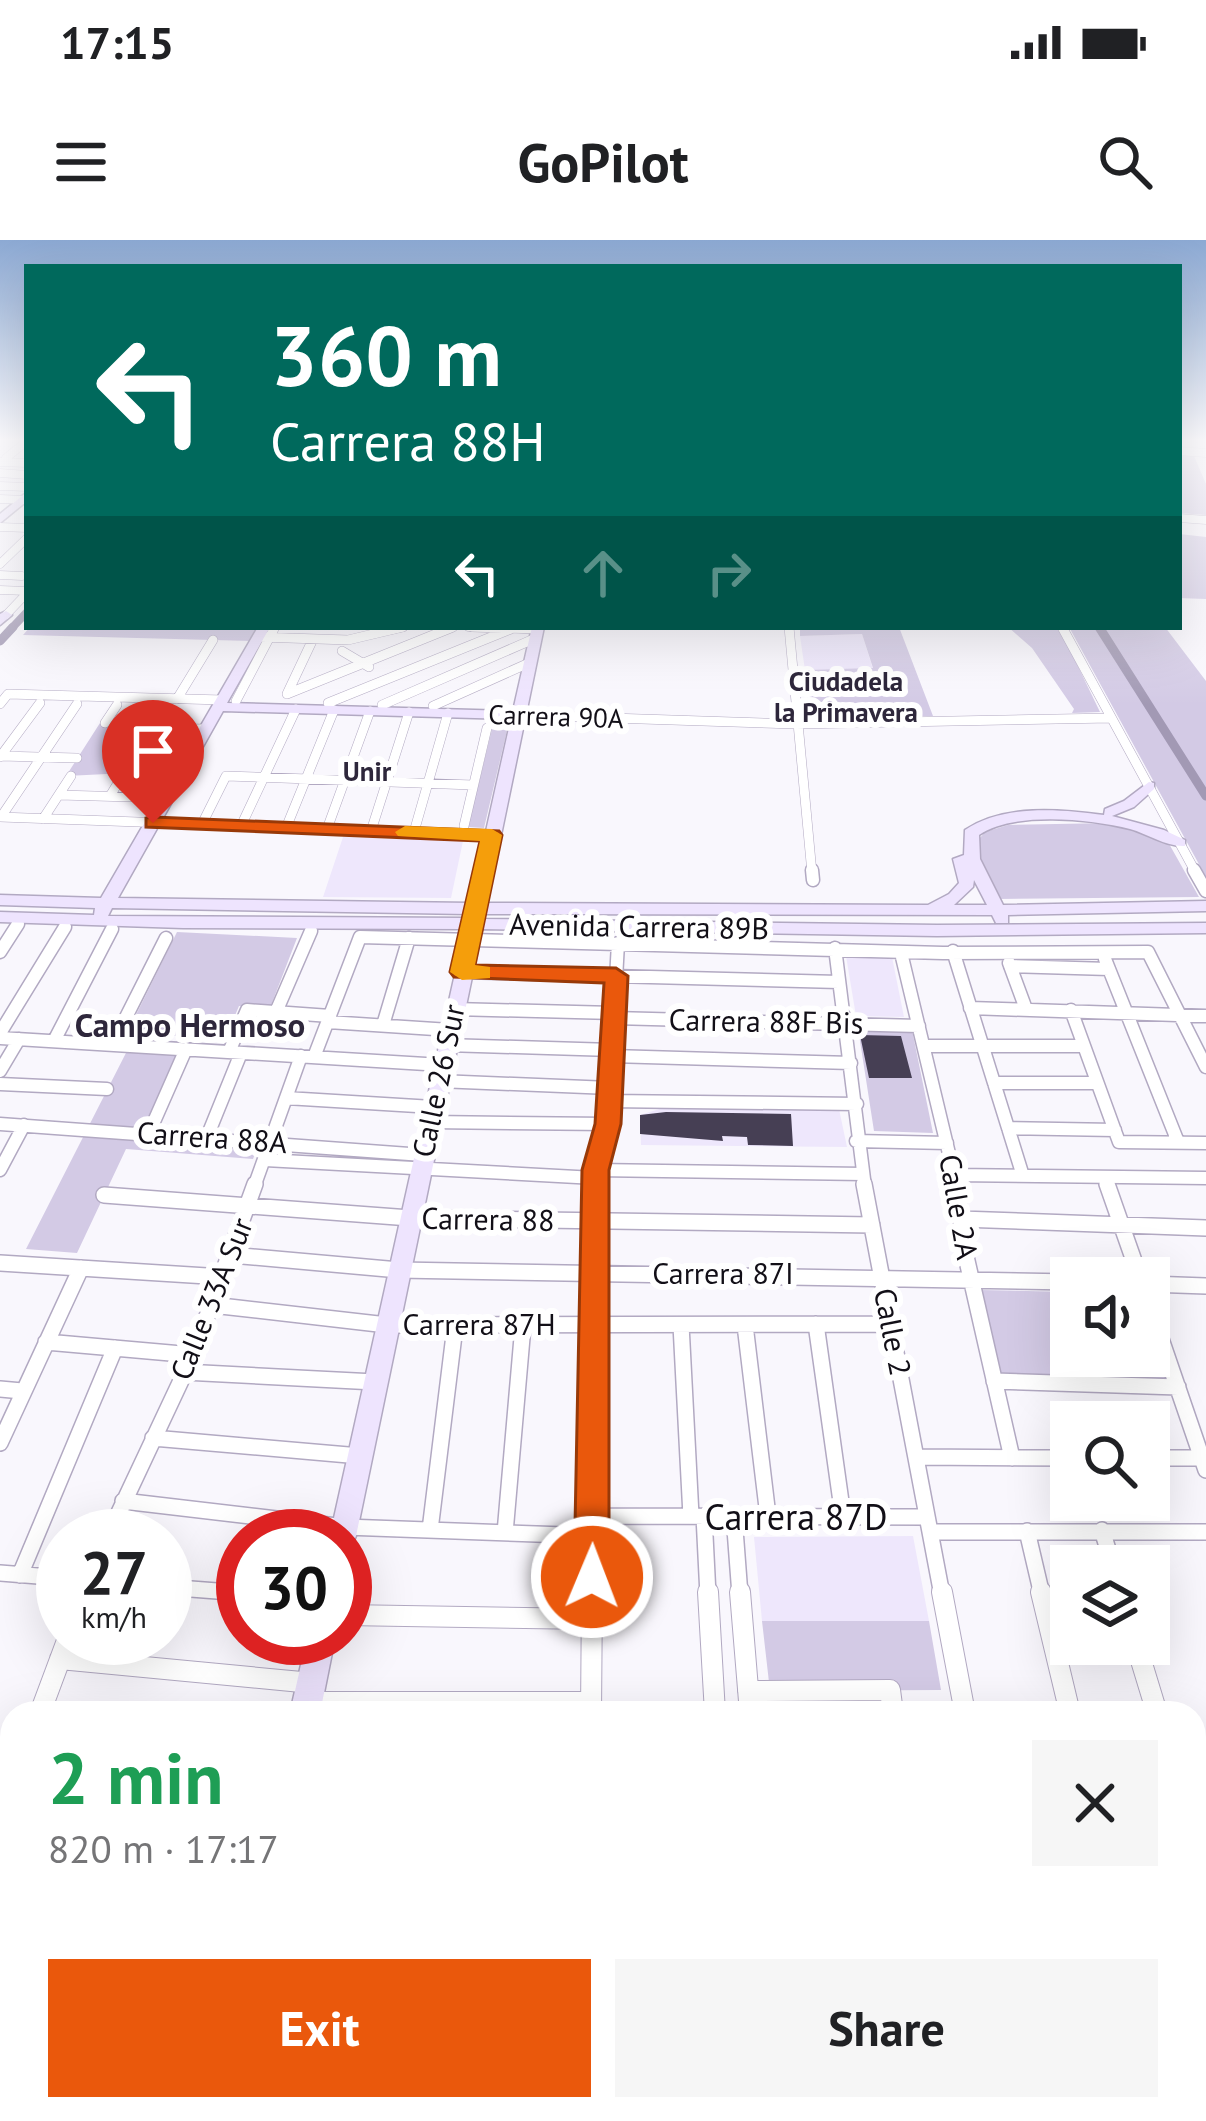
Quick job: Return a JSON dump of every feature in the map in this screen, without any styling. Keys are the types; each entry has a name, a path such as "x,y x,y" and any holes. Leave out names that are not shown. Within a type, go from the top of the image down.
{"main road":[{"path":"109,917 267,632"},
{"name":"Calle 26 Sur","path":"349,1509 538,632"},
{"name":"Carrera 90A","path":"227,704 288,702 520,712"},
{"path":"160,823 167,798 206,729 227,704"},
{"name":"Carrera 90A","path":"376,708 440,710"},
{"path":"1110,812 1129,804 1149,786"},
{"path":"929,910 955,898 968,884 955,838 968,822 997,813 1110,812 1176,837"},
{"path":"1009,933 968,848 970,833 986,824 1105,818 1176,837"},
{"name":"Avenida Carrera 89B","path":"0,900 109,917"},
{"name":"Avenida Carrera 89B","path":"472,924 1206,906"},
{"name":"Avenida Carrera 89B","path":"9,921 109,917 1009,933 1206,924"},
{"path":"308,1699 315,1665"}],"street":[{"path":"0,575 22,576"},
{"path":"2,616 24,595"},
{"path":"331,677 345,646 379,630"},
{"path":"288,702 331,677 446,630"},
{"path":"286,828 331,707 387,677 506,630"},
{"path":"789,630 813,880"},
{"path":"1064,630 1206,891"},
{"path":"267,632 345,646 387,677"},
{"path":"327,829 383,700 538,632"},
{"path":"241,826 264,778 296,676 314,639"},
{"path":"177,699 213,640"},
{"path":"413,832 428,783 440,710 531,662"},
{"path":"296,676 331,677"},
{"name":"Carrera 90A","path":"2,700 177,699 227,704"},
{"name":"Carrera 90A","path":"2,700 227,704"},
{"path":"0,756 40,703"},
{"path":"0,817 77,704"},
{"path":"105,723 117,705"},
{"path":"371,831 409,712"},
{"name":"Carrera 90A","path":"520,712 796,724 1112,718"},
{"path":"154,728 206,729"},
{"path":"464,826 487,728"},
{"path":"0,756 77,758"},
{"path":"110,796 124,773"},
{"path":"43,819 71,776"},
{"path":"204,820 226,776 473,785"},
{"path":"59,794 167,798"},
{"path":"0,817 492,835"},
{"path":"54,1041 109,917"},
{"path":"0,952 9,921"},
{"path":"382,1025 409,938 472,924 618,943 1148,952 1206,1067"},
{"path":"64,927 0,1035 308,1057 446,1046 851,1064"},
{"path":"276,1012 310,931"},
{"name":"Calle 33A Sur","path":"120,1509 193,1354 286,1098 329,1019 360,937 409,938"},
{"path":"112,1045 166,938"},
{"path":"591,1701 596,1174 608,1124 618,943"},
{"name":"Calle 2","path":"835,948 856,1104 856,1141 962,1701"},
{"path":"953,951 1022,1176"},
{"name":"Calle 2A","path":"902,957 956,1174 971,1280 1012,1458"},
{"path":"1026,1009 1008,962 1107,964 1178,1142"},
{"path":"462,972 839,982"},
{"path":"970,1008 1206,1016"},
{"path":"206,1137 247,1010 382,1025 610,1094 856,1104"},
{"path":"1071,1010 1117,1136"},
{"name":"Carrera 88F Bis","path":"446,1046 614,1016 919,1026"},
{"path":"0,1071 19,1039"},
{"path":"924,1046 1084,1046"},
{"path":"148,1133 186,1049"},
{"path":"994,1083 1096,1083"},
{"path":"0,1084 107,1089"},
{"path":"286,1098 432,1114 608,1124"},
{"name":"Carrera 88A","path":"0,1124 270,1142 421,1163"},
{"path":"0,1170 24,1124"},
{"path":"1008,1128 1206,1143"},
{"path":"856,1141 947,1143"},
{"path":"265,1160 596,1174 863,1174"},
{"path":"956,1174 1206,1178"},
{"path":"1104,1177 1133,1257"},
{"name":"Carrera 88","path":"104,1195 410,1218 872,1225"},
{"path":"961,1219 1206,1228"},
{"name":"Carrera 87I","path":"231,1255 399,1270 1050,1282"},
{"path":"0,1263 223,1277"},
{"path":"0,1443 81,1268"},
{"path":"1170,1285 1206,1286"},
{"name":"Carrera 87H","path":"212,1305 387,1325 455,1327 891,1324"},
{"path":"816,1324 842,1516"},
{"path":"682,1325 714,1701"},
{"path":"746,1325 768,1516"},
{"path":"505,1533 523,1326"},
{"path":"430,1530 455,1327"},
{"path":"46,1342 193,1354"},
{"path":"6,1578 115,1348"},
{"path":"1170,1364 1205,1462 1170,1460"},
{"path":"184,1372 375,1382"},
{"path":"994,1381 1178,1387"},
{"path":"0,1389 22,1390"},
{"path":"153,1438 360,1456"},
{"path":"916,1457 1050,1458"},
{"name":"Carrera 87D","path":"123,1501 216,1514"},
{"name":"Carrera 87D","path":"372,1531 505,1533 698,1516 842,1516 1028,1531 1206,1532"},
{"path":"734,1516 749,1701"},
{"path":"1102,1530 1107,1545"},
{"path":"1028,1531 1067,1701"},
{"path":"372,1615 592,1619"},
{"path":"44,1701 58,1665"},
{"path":"97,1665 308,1699 371,1701"},
{"path":"1142,1665 1153,1701"},
{"path":"748,1691 890,1690 891,1701"}],"shaded area":[{"path":"1182,534 1206,537 1206,599 1182,598"},
{"path":"27,630 258,630 251,641 23,635"},
{"path":"800,630 900,630 933,716 809,717 805,670 873,668 862,634 800,636"},
{"path":"1011,630 1060,630 1100,712 1072,713 1074,709 1032,648"},
{"path":"1071,630 1167,630 1206,681 1206,877"},
{"path":"862,634 873,669 805,670 800,636"},
{"path":"494,721 509,722 484,828 468,827"},
{"path":"100,723 156,725 127,773 66,776"},
{"path":"1110,823 1168,842 1199,897 998,899 977,851 985,832 1008,825"},
{"path":"343,837 463,841 451,898 323,897"},
{"path":"177,932 297,938 270,1008 239,1006 225,1039 127,1033"},
{"path":"846,956 892,957 904,1017 856,1016"},
{"path":"858,1028 912,1030 933,1133 874,1131"},
{"path":"128,1049 181,1053 147,1130 260,1141 253,1159 126,1149 77,1253 26,1249"},
{"path":"666,1107 839,1109 847,1147 641,1145 640,1115"},
{"path":"981,1290 1050,1292 1050,1377 1166,1377 1167,1381 1002,1378"},
{"path":"913,1536 929,1621 762,1621 754,1537"},
{"path":"762,1621 929,1621 941,1690 770,1691"}],"building":[{"path":"860,1035 901,1036 912,1078 869,1078"},
{"path":"791,1114 793,1146 748,1145 747,1137 722,1136 723,1141 640,1134 640,1115"}],"waterway":[{"path":"10,630 24,615"},
{"path":"0,641 13,627"},
{"path":"1101,630 1206,796"}],"slow traffic":[{"path":"405,832 492,835 462,972 482,972"}],"district":[{"name":"Ciudadela la Primavera","path":"846,698"},
{"name":"Unir","path":"367,772"},
{"name":"Campo Hermoso","path":"190,1025"}],"route":[{"path":"153,823 492,835 462,972 616,976 608,1124 596,1170 592,1577"}]}
